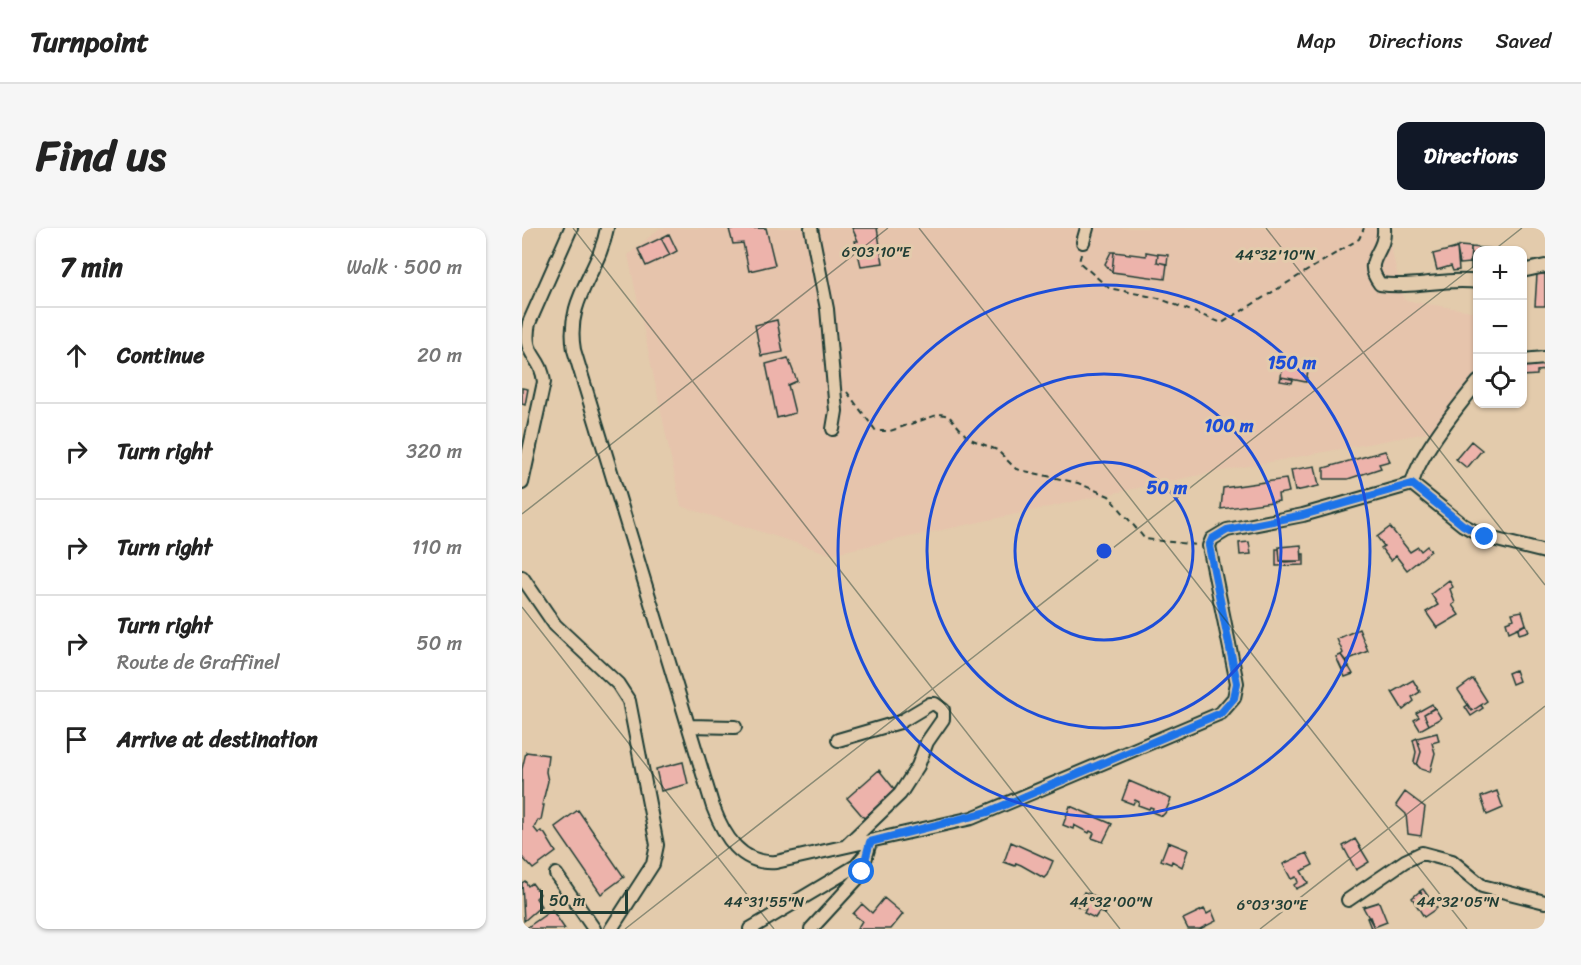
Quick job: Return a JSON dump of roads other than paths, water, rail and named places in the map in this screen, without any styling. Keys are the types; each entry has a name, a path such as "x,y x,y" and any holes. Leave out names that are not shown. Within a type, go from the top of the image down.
{"street":[{"path":"522,483 544,382 541,366 530,353 525,340 529,323 571,228"},
{"path":"607,228 602,247 577,301 572,320 572,336 626,523 716,814 727,839 738,850 768,862 846,846 868,848 980,815 1221,713 1234,698 1237,683 1209,546 1212,539 1227,530 1303,515 1412,484"},
{"path":"811,228 827,309 836,411 833,429"},
{"path":"1083,242 1087,228"},
{"path":"1384,228 1382,247 1371,263 1372,273 1380,284 1419,285 1457,279 1473,281"},
{"path":"1527,270 1545,266"},
{"path":"1527,360 1545,358"},
{"path":"1412,484 1419,466 1449,419 1473,388"},
{"path":"1412,484 1463,525 1485,537 1545,552"},
{"path":"522,577 555,625 618,684 631,711 657,845 653,864 611,929"},
{"path":"838,740 900,722 930,704 935,704 943,710 943,720 927,742 906,786 846,846"},
{"path":"689,726 735,727"},
{"path":"750,929 851,870 868,848"},
{"path":"811,929 857,879 868,848"},
{"path":"1348,900 1405,861 1422,853 1452,861 1482,886 1545,902"},
{"path":"556,874 594,929"}]}
